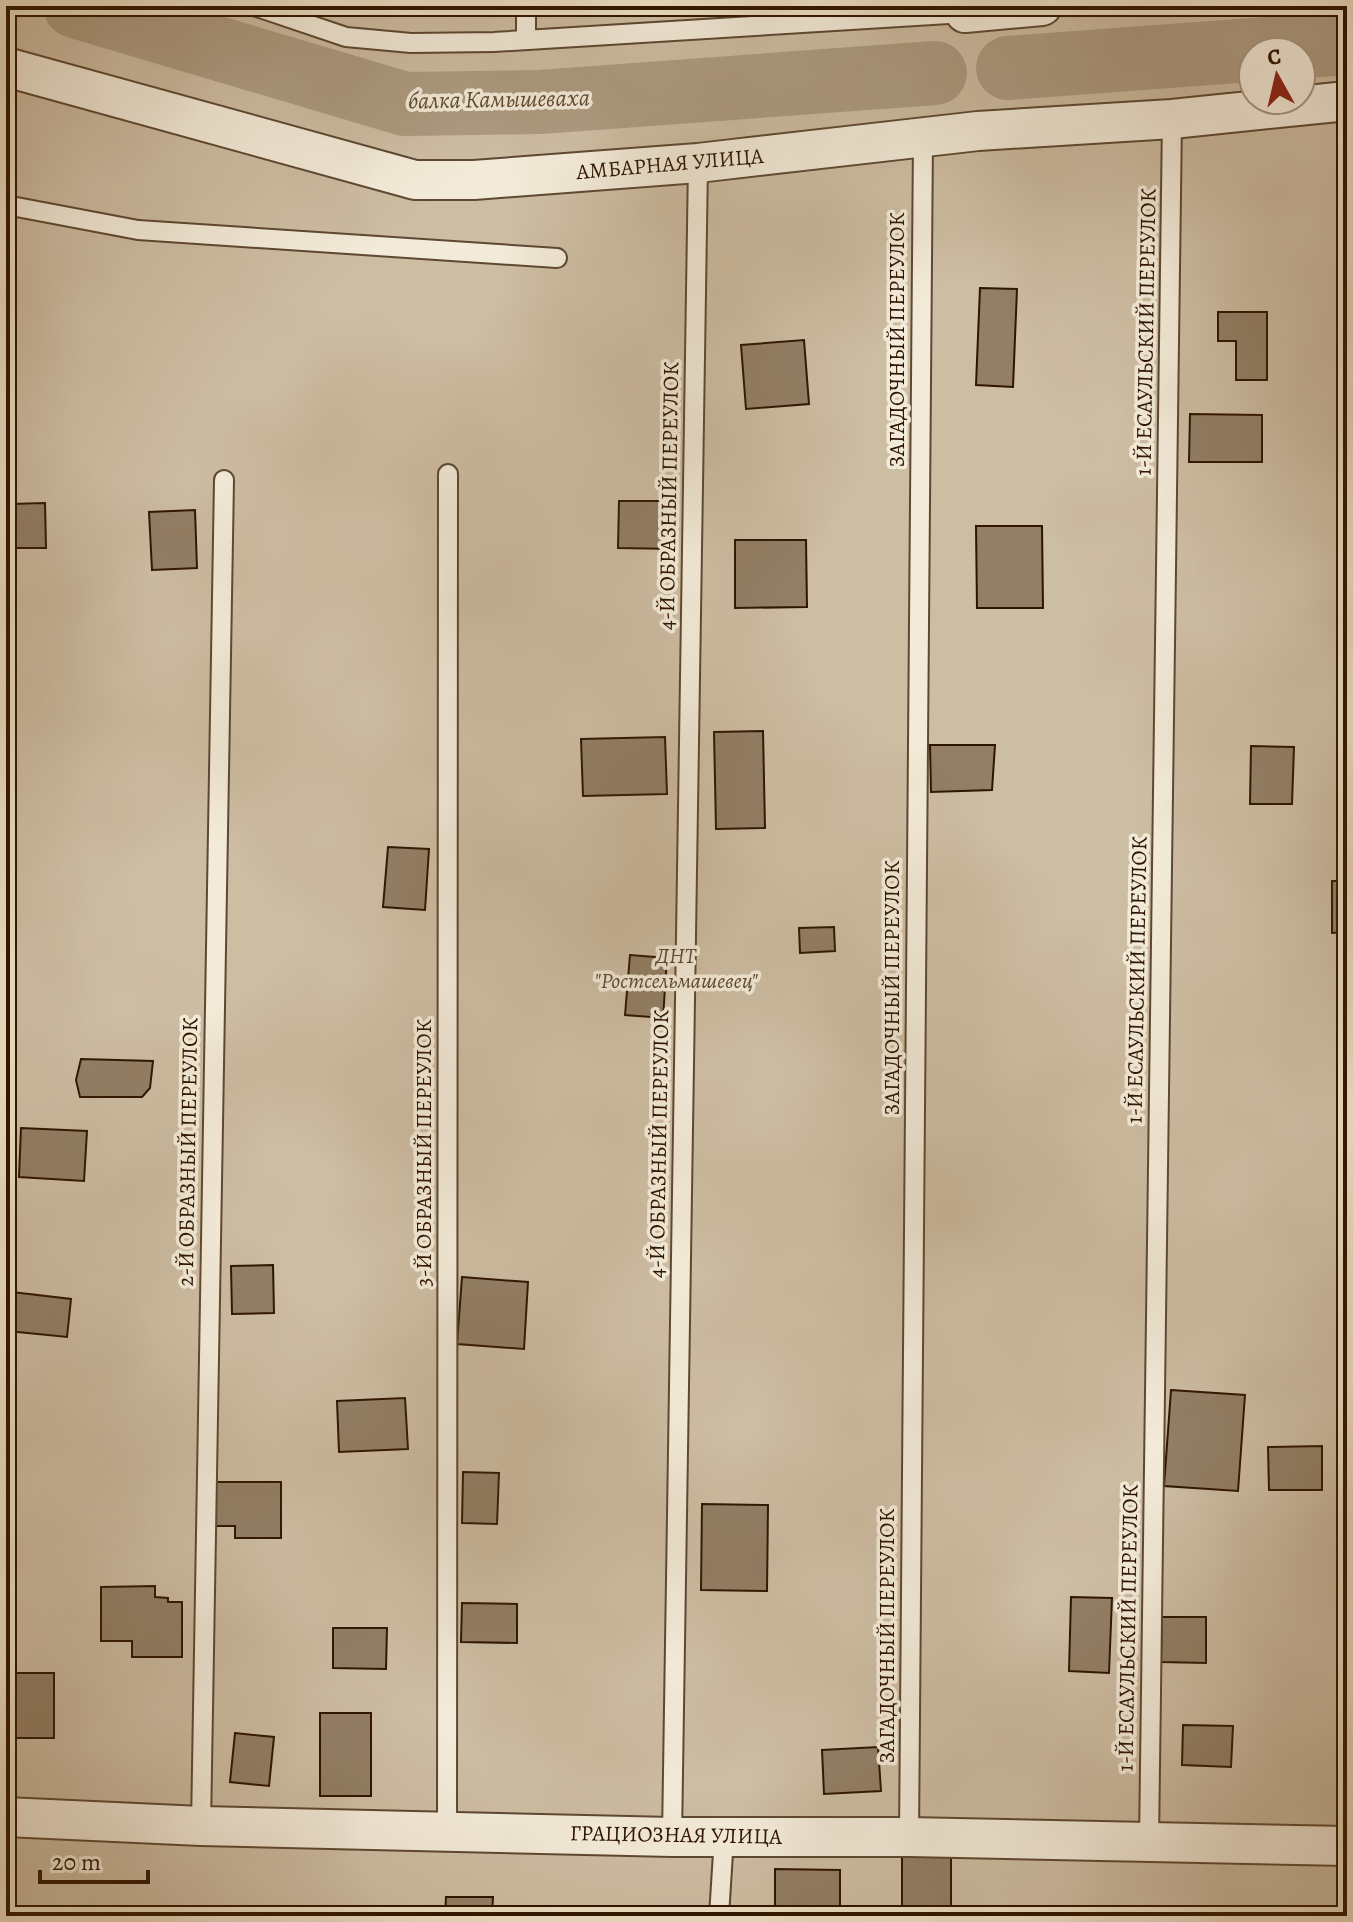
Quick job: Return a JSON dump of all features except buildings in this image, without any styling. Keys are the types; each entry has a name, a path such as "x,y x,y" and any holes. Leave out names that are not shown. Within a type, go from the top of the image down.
{"street":[{"path":"965,13 1042,6"},
{"name":"АМБАРНАЯ УЛИЦА","path":"6,67 415,180 474,180 698,163 978,131 1172,119 1347,101"},
{"name":"ГРАЦИОЗНАЯ УЛИЦА","path":"6,1817 201,1826 672,1837 909,1837 1347,1846"}],"lane":[{"path":"254,6 291,12 346,37 398,42 526,40 778,15 965,13"},
{"path":"526,6 526,40"},
{"name":"1-Й ЕСАУЛЬСКИЙ ПЕРЕУЛОК","path":"1149,1842 1172,119"},
{"name":"ЗАГАДОЧНЫЙ ПЕРЕУЛОК","path":"909,1837 923,139"},
{"name":"4-Й ОБРАЗНЫЙ ПЕРЕУЛОК","path":"672,1837 698,163"},
{"path":"6,205 138,230 557,258"},
{"name":"3-Й ОБРАЗНЫЙ ПЕРЕУЛОК","path":"447,1831 448,474"},
{"name":"2-Й ОБРАЗНЫЙ ПЕРЕУЛОК","path":"201,1826 224,480"},
{"path":"719,1916 724,1837"}],"green space":[{"name":"ДНТ \"Ростсельмашевец\"","path":"6,6 1347,6 1347,1916 6,1916"}],"waterway":[{"name":"балка Камышеваха","path":"75,6 405,104 540,102 935,73"},
{"name":"балка Камышеваха","path":"1008,68 1347,43"}]}
